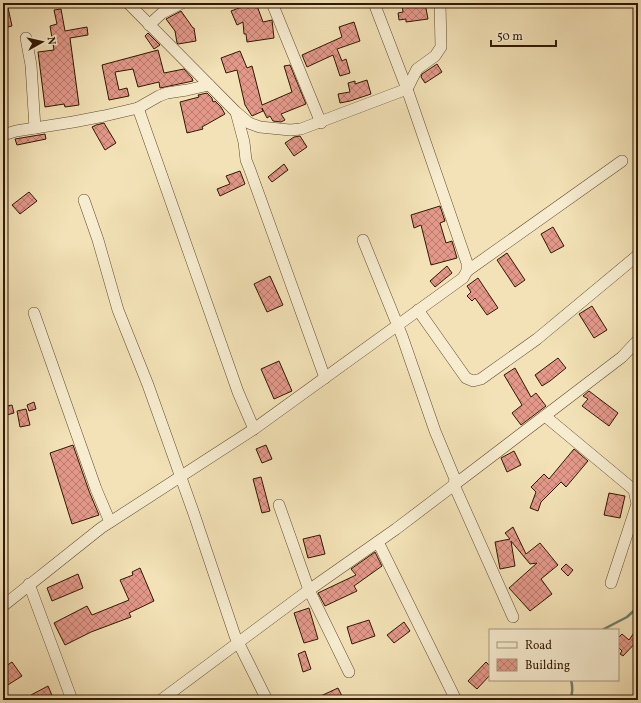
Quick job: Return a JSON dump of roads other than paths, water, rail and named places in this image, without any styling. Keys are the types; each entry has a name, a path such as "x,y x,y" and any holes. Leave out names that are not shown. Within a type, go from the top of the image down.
{"street":[{"path":"128,3 236,112 249,123 260,127 290,130 301,129 321,123 407,89 417,69 435,56 442,47 440,3"},
{"path":"149,25 162,13 182,3"},
{"path":"272,3 321,123"},
{"path":"374,3 402,80 407,89 467,263 467,271"},
{"path":"26,38 31,65 35,128"},
{"path":"3,135 16,131 73,122 138,108 159,96 209,85"},
{"path":"138,108 238,392 254,429"},
{"path":"236,112 244,142 246,160 325,378"},
{"path":"3,606 86,539 180,476 254,429 463,278 467,271 622,161"},
{"path":"84,200 98,240 118,310 148,386 194,514 235,636 267,700"},
{"path":"363,240 440,444 455,479 454,485 513,617"},
{"path":"418,310 466,378 473,380 481,379 537,339 638,255"},
{"path":"34,313 96,489 110,522"},
{"path":"164,699 309,590 378,542 454,485 622,357 638,340"},
{"path":"545,416 634,490 637,504 611,583"},
{"path":"279,505 309,590 349,672"},
{"path":"378,542 456,700"},
{"path":"29,584 72,700"}],"waterway":[{"path":"604,629 627,617 638,607"},
{"path":"570,700 572,695 571,681"}]}
